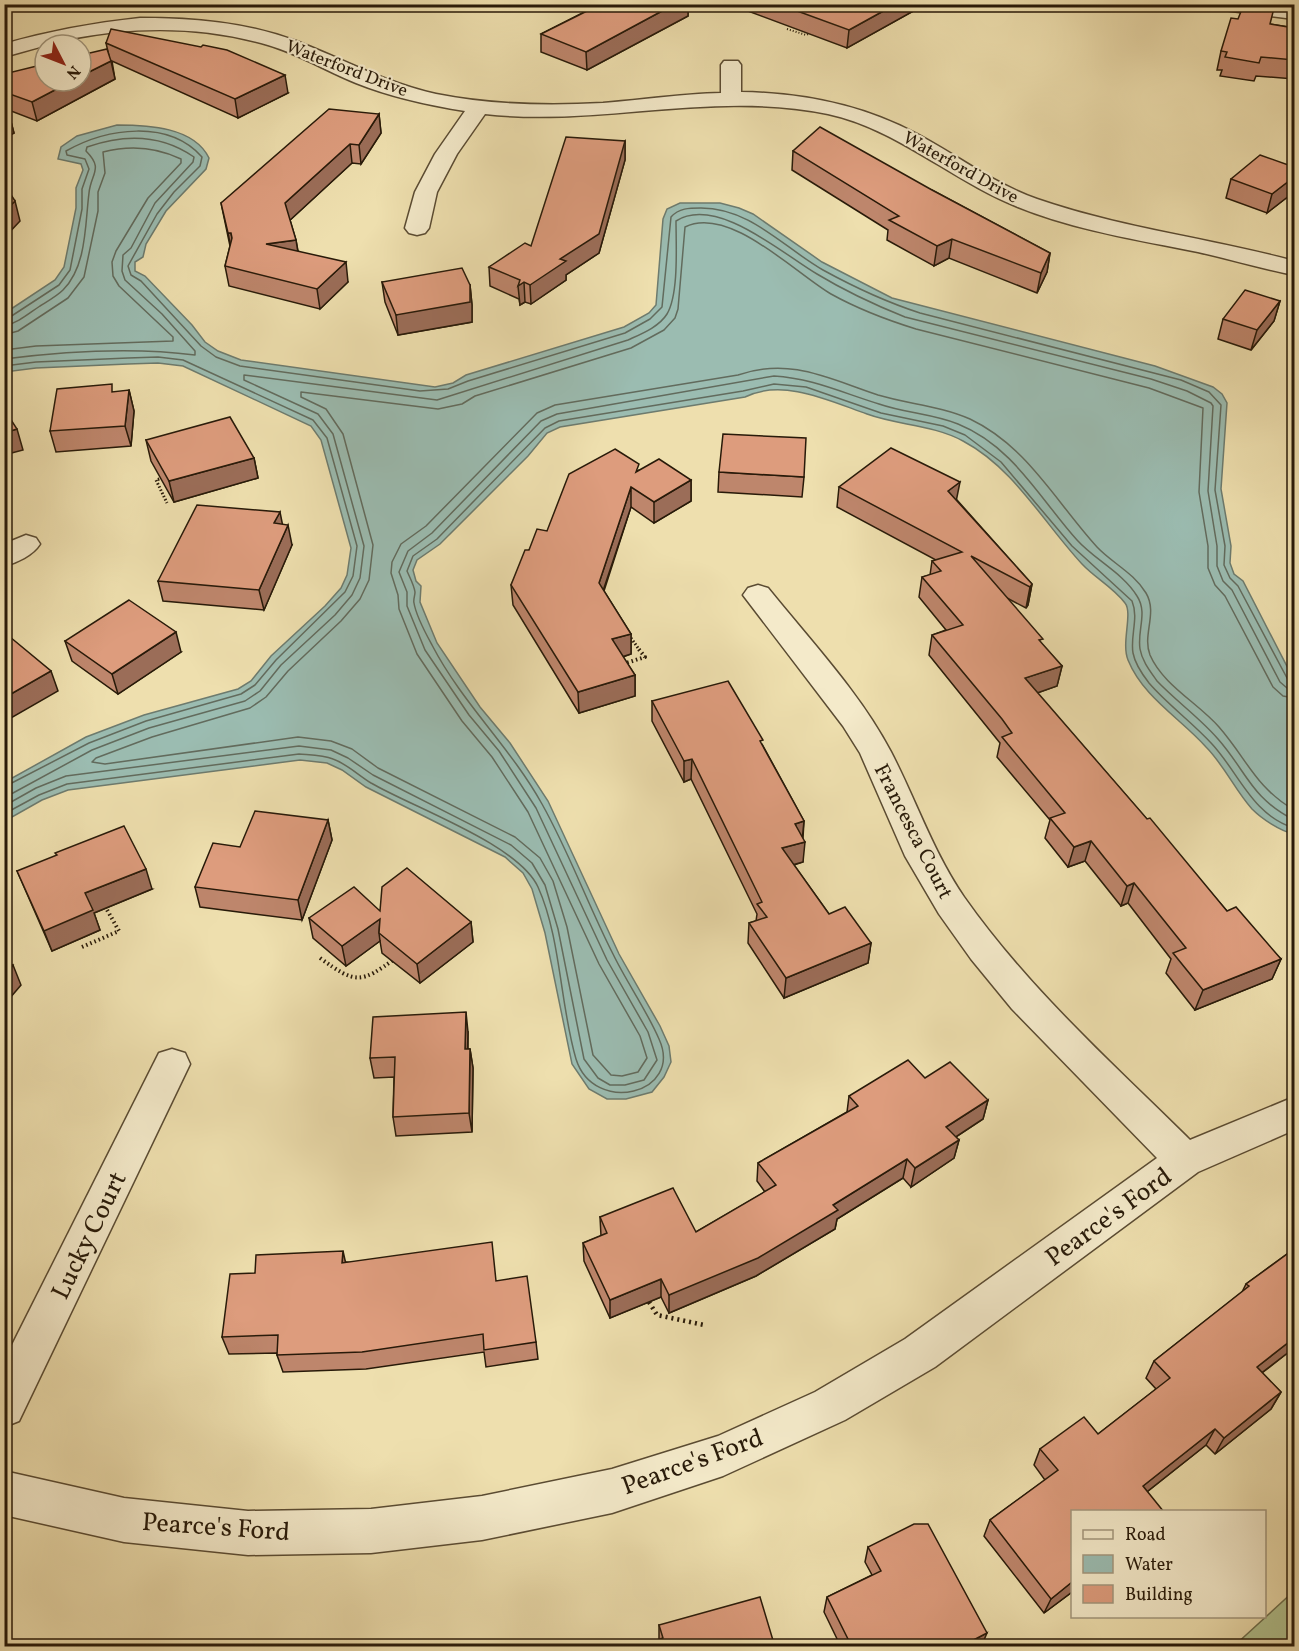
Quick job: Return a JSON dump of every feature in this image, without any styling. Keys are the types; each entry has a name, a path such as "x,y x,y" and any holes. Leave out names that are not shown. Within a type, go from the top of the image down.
{"street":[{"path":"1224,4 1294,13"},
{"name":"Waterford Drive","path":"4,51 144,15 269,39 363,78 442,101 479,107 521,111 568,111 731,97 804,103 861,117 912,139 988,185 1052,212 1102,227 1226,250 1294,268"},
{"path":"731,65 731,97"},
{"path":"417,228 426,192 446,154 479,107"},
{"name":"Francesca Court","path":"758,595 859,727 875,752 922,856 951,905 983,950 1024,999 1184,1160"},
{"name":"Lucky Court","path":"4,1407 172,1064"},
{"name":"Pearce's Ford","path":"4,1493 124,1520 248,1533 371,1531 482,1518 612,1491 723,1455 830,1406 920,1353 1184,1160 1294,1113"}],"path":[{"path":"787,29 806,35 815,30"},
{"path":"166,477 156,480 167,503"},
{"path":"616,666 645,657 631,638"},
{"path":"82,947 118,930 106,908"},
{"path":"320,958 346,977 357,981 370,976 401,954"},
{"path":"4,1011 9,1005"},
{"path":"649,1302 657,1315 705,1325"}],"green space":[{"path":"1294,1591 1294,1646 1234,1646 1266,1618"}],"water":[{"path":"117,125 156,127 181,134 193,140 209,158 206,169 166,211 146,244 143,257 135,262 135,271 145,276 192,325 205,342 218,351 241,360 435,387 453,383 466,375 624,327 649,313 656,305 663,219 667,209 680,203 720,203 753,214 822,262 892,298 1155,366 1213,387 1222,394 1227,403 1221,489 1231,546 1230,563 1234,574 1243,581 1294,680 1294,834 1272,824 1252,809 1212,754 1143,685 1126,653 1128,614 1125,603 1082,564 1027,497 998,466 981,452 952,436 928,428 879,418 822,398 775,390 745,397 560,427 547,433 528,456 440,544 417,560 413,570 416,581 421,586 420,602 437,643 480,707 510,743 548,801 619,954 660,1026 669,1046 671,1062 664,1077 652,1092 626,1099 607,1099 589,1089 572,1064 545,933 532,889 523,873 505,857 366,787 342,770 327,763 300,760 68,790 42,800 5,821 5,782 86,737 144,715 238,689 251,681 271,656 325,606 341,588 347,575 351,548 321,440 311,426 183,366 158,363 128,364 36,368 5,372 5,313 55,280 64,267 76,208 76,188 83,170 81,164 58,159 61,147 77,136"}],"building":[{"path":"601,4 675,4 586,52 541,34"},
{"path":"778,4 896,4 849,30"},
{"path":"1244,4 1275,4 1270,24 1294,28 1294,60 1261,57 1259,63 1225,57 1227,52 1221,51 1231,18 1238,19"},
{"path":"111,29 227,50 285,75 235,99 106,43"},
{"path":"107,49 111,61 93,70 93,52"},
{"path":"33,67 33,93 49,93 32,102 4,92 4,74"},
{"path":"4,106 9,114 4,116"},
{"path":"329,109 379,114 359,145 350,144 285,203 296,240 266,244 346,262 317,289 225,266 232,238 231,233 228,233 221,203"},
{"path":"820,127 1050,253 1041,273 952,239 937,246 889,220 899,216 793,151"},
{"path":"566,137 625,141 599,234 560,259 566,261 530,285 524,282 518,286 520,280 489,267 525,243 531,246"},
{"path":"1260,155 1294,167 1294,177 1272,194 1231,179"},
{"path":"4,184 15,201 4,212"},
{"path":"462,268 470,285 470,302 396,315 382,282"},
{"path":"1245,290 1280,301 1257,330 1223,319"},
{"path":"112,384 112,392 129,390 125,426 50,431 57,389"},
{"path":"4,409 17,429 4,433"},
{"path":"230,417 254,458 169,481 146,440"},
{"path":"723,434 806,438 804,477 719,472"},
{"path":"891,448 960,482 948,491 1032,584 1030,587 971,556 1043,639 1039,640 1062,666 1025,678 1147,819 1150,818 1227,911 1236,907 1281,959 1203,990 1173,953 1186,948 1134,883 1127,886 1091,841 1074,847 1050,818 1065,813 1002,737 1012,733 1002,719 932,635 963,625 922,577 941,571 932,561 962,552 839,487"},
{"path":"615,449 639,464 636,472 659,459 691,480 654,502 631,487 599,583 631,634 612,639 635,675 578,692 511,585 525,550 529,550 537,529 547,531 569,474"},
{"path":"197,505 280,512 274,523 288,525 259,590 158,581"},
{"path":"129,600 176,632 112,674 65,641"},
{"path":"4,632 51,671 4,698"},
{"path":"728,681 763,740 760,741 804,821 795,824 805,842 782,848 829,914 845,907 871,943 786,978 749,923 767,917 757,904 762,902 692,759 684,761 652,701"},
{"path":"255,811 328,820 298,900 195,887 213,843 240,847"},
{"path":"124,826 146,869 85,893 93,910 44,931 17,871 57,855 55,853"},
{"path":"407,868 471,922 417,964 379,933 380,919 342,946 309,918 354,887 380,911 382,887"},
{"path":"4,962 13,965 4,975"},
{"path":"466,1012 465,1049 470,1049 469,1113 393,1117 395,1057 370,1058 373,1017"},
{"path":"908,1060 925,1078 950,1062 988,1100 946,1127 959,1140 915,1168 907,1159 833,1205 838,1210 758,1258 669,1295 661,1279 610,1300 583,1243 607,1233 600,1217 673,1188 696,1232 776,1185 758,1163 858,1106 849,1096"},
{"path":"492,1242 496,1281 527,1276 536,1342 484,1350 483,1334 362,1352 277,1355 278,1335 222,1337 230,1274 255,1273 256,1255 343,1251 342,1263"},
{"path":"1294,1249 1294,1338 1257,1367 1281,1392 1224,1438 1215,1429 1143,1486 1162,1510 1071,1510 1071,1583 1051,1599 990,1520 1058,1470 1040,1449 1084,1417 1098,1434 1170,1378 1154,1361 1249,1286 1246,1284"},
{"path":"914,1524 928,1524 987,1633 960,1647 852,1647 827,1597 881,1571 868,1547"},
{"path":"760,1597 775,1647 634,1647 663,1638 659,1625"}]}
